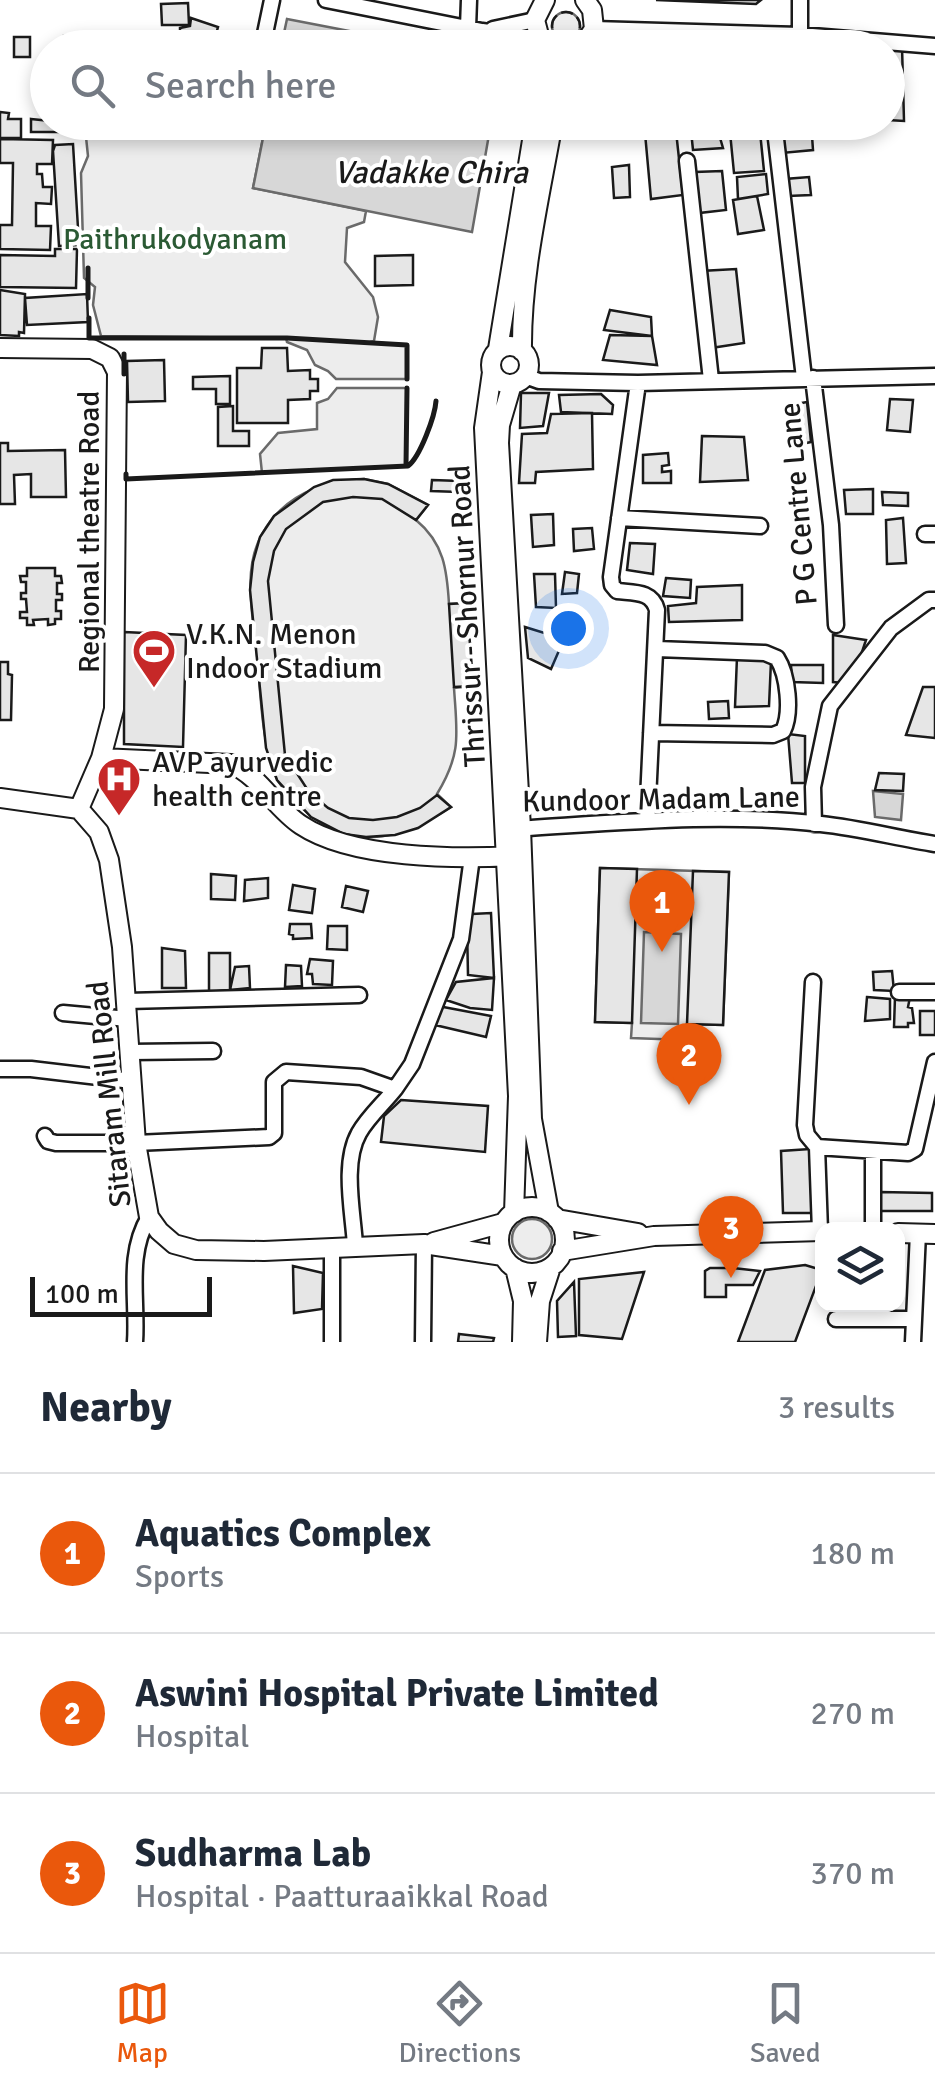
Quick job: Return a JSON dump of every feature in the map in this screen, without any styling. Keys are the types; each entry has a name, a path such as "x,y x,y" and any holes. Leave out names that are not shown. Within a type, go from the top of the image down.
{"main road":[{"path":"539,30 535,20 545,0"},
{"path":"585,0 592,10 594,29"},
{"path":"518,380 500,381 492,372 491,360 498,350 532,140"},
{"path":"514,828 500,425 528,362 522,350 522,324 550,140"},
{"path":"498,350 511,346 522,350"},
{"name":"Regional theatre Road","path":"0,348 92,350 110,358 117,372 114,709 102,758 79,809"},
{"name":"Thrissur - Shornur Road","path":"492,372 484,428 514,828 524,1082"},
{"path":"102,758 231,764 245,770 276,805 303,826 332,840 371,850 515,856"},
{"path":"0,798 79,809"},
{"name":"Sitaram Mill Road","path":"79,809 99,832 109,860 127,1010 136,1143 148,1217 174,1244 196,1250 264,1252 424,1244 509,1262"},
{"path":"522,1342 523,1301 500,1234 509,1218 518,1103 524,1082"},
{"path":"524,1082 553,1216 563,1229 557,1259 540,1301 537,1342"},
{"path":"424,1244 532,1208 553,1216 654,1236"},
{"path":"509,1262 533,1273 557,1259 654,1236 815,1231"}],"street":[{"path":"266,30 272,0"},
{"path":"326,0 475,30 535,20"},
{"path":"469,0 475,30"},
{"path":"800,0 800,30"},
{"path":"594,29 628,30"},
{"path":"905,44 935,46"},
{"name":"P G Centre Lane","path":"776,140 831,525 836,625"},
{"path":"687,161 710,380"},
{"path":"518,380 638,382 935,376"},
{"path":"638,382 612,585 617,591 647,594 658,610 647,820"},
{"path":"619,518 760,526"},
{"path":"814,824 814,787 830,706 892,628 929,600 935,600"},
{"path":"651,733 773,734 783,731 786,724 785,678 777,658 765,653 657,649"},
{"name":"Kundoor Madam Lane","path":"514,828 647,820 753,820 814,824 935,844"},
{"path":"355,1245 353,1146 412,1064 461,939 472,857"},
{"path":"813,982 805,1126 817,1147 821,1222"},
{"path":"899,992 935,992"},
{"path":"62,1013 359,995"},
{"path":"130,1052 213,1051"},
{"path":"817,1147 908,1153 916,1149 935,1062"},
{"path":"0,1069 132,1081"},
{"path":"46,1136 56,1143 269,1137 274,1132 274,1082 286,1072 360,1077 396,1089"},
{"path":"873,1151 873,1222"},
{"path":"136,1342 134,1255 138,1234 148,1217"},
{"path":"913,1342 926,1234"},
{"path":"423,1342 424,1244"},
{"path":"332,1248 332,1342"},
{"path":"836,1319 914,1319"}],"green space":[{"path":"561,13 571,13 579,21 579,30 553,30 553,21"},
{"name":"Paithrukodyanam","path":"86,140 263,140 253,188 366,211 364,222 347,228 345,262 373,297 378,317 374,341 370,342 407,345 407,379 336,379 315,365 307,350 286,338 101,336 93,305 95,287 84,278 81,173 88,156"},
{"path":"337,388 407,388 406,466 262,473 260,454 278,433 317,429 317,403 328,399"},
{"path":"364,479 388,484 428,505 416,520 433,538 442,558 449,604 467,603 473,686 454,688 454,755 437,794 451,807 412,828 374,837 336,831 318,821 277,779 264,731 250,593 256,548 281,509 319,487"},
{"path":"600,868 729,872 723,1025 687,1024 686,1040 631,1038 632,1023 595,1022"},
{"path":"532,1219 546,1225 552,1239 546,1253 532,1259 518,1253 512,1239 518,1225"}],"water":[{"path":"287,19 344,30 285,30"},
{"name":"Vadakke Chira","path":"263,140 488,140 472,232 253,188"},
{"path":"873,791 903,794 901,820 875,817"},
{"path":"646,880 682,881 681,919 645,918"},
{"path":"644,932 681,934 678,1024 641,1023"}],"building":[{"path":"656,0 761,0 756,4"},
{"path":"188,3 189,25 162,25 161,4"},
{"path":"191,18 218,27 180,30 190,26"},
{"path":"14,37 30,37 30,57 14,57"},
{"path":"0,112 9,113 8,119 21,119 21,138 0,138"},
{"path":"0,139 53,140 52,164 37,164 43,187 52,187 51,204 36,203 36,226 51,226 50,250 0,249 0,225 12,225 13,163 0,163"},
{"path":"646,140 677,140 683,195 651,199"},
{"path":"692,140 721,140 723,148 693,150"},
{"path":"731,140 761,140 764,171 734,173"},
{"path":"781,140 812,140 813,150 782,153"},
{"path":"73,144 79,245 59,246 53,151 55,145"},
{"path":"629,165 630,197 614,198 612,167"},
{"path":"722,171 726,210 699,213 695,172"},
{"path":"766,174 768,194 738,199 737,177"},
{"path":"809,177 811,195 788,196 785,179"},
{"path":"757,196 764,230 738,234 733,200"},
{"path":"55,249 77,249 76,288 0,287 0,255 55,256"},
{"path":"413,255 413,285 375,286 375,256"},
{"path":"736,269 744,343 711,348 701,271"},
{"path":"0,290 25,294 24,333 19,332 19,336 0,335"},
{"path":"87,294 88,322 27,325 25,298"},
{"path":"610,310 651,317 652,336 604,330"},
{"path":"610,335 652,336 657,365 603,360"},
{"path":"262,348 287,348 288,371 310,370 310,379 318,379 318,391 310,391 310,399 288,400 288,423 237,423 237,368 261,368"},
{"path":"164,360 165,401 128,402 127,361"},
{"path":"230,376 230,404 216,404 216,389 193,389 193,377"},
{"path":"521,393 549,393 543,426 520,428"},
{"path":"601,394 613,405 612,414 561,412 559,395"},
{"path":"890,399 913,400 910,432 887,430"},
{"path":"807,402 811,442 802,444 796,404"},
{"path":"233,406 233,431 249,431 249,446 218,446 218,407"},
{"path":"592,413 593,469 536,472 535,483 519,483 522,434 547,433 551,414"},
{"path":"702,436 744,437 748,480 700,482"},
{"path":"0,443 8,443 8,451 65,450 66,497 31,497 31,474 14,475 15,504 0,504"},
{"path":"668,453 669,465 662,466 662,472 671,471 671,483 643,483 643,455"},
{"path":"364,479 388,484 428,505 416,520 382,499 353,497 323,502 286,529 274,551 268,581 285,755 309,792 328,808 349,818 397,817 420,808 437,795 451,807 418,828 366,837 344,834 311,817 277,780 266,748 250,590 260,537 274,516 314,487 333,480"},
{"path":"432,480 460,481 459,492 431,491"},
{"path":"873,489 873,514 846,514 844,490"},
{"path":"882,492 908,493 908,506 883,505"},
{"path":"553,514 554,545 533,547 531,515"},
{"path":"903,518 906,563 887,564 886,520"},
{"path":"592,528 594,549 574,551 573,529"},
{"path":"630,543 655,544 653,574 627,570"},
{"path":"27,568 55,568 55,576 61,576 57,594 62,594 62,600 56,600 56,611 61,611 61,619 55,619 55,624 48,625 48,619 33,620 34,625 27,625 27,618 20,618 20,612 27,612 26,599 21,599 21,593 26,593 26,582 21,582 20,576 27,576"},
{"path":"565,572 579,574 577,593 562,594"},
{"path":"534,574 555,574 556,608 536,607"},
{"path":"666,578 691,580 690,598 663,596"},
{"path":"742,585 742,620 669,622 668,606 696,603 697,587"},
{"path":"467,603 473,686 454,687 449,604"},
{"path":"525,627 564,639 551,669 528,658"},
{"name":"V.K.N. Menon Indoor Stadium","path":"124,632 186,635 183,747 124,744"},
{"path":"833,635 866,640 859,661 843,683 833,682"},
{"path":"737,657 771,661 769,706 735,707"},
{"path":"0,662 8,662 8,674 12,675 11,720 0,720"},
{"path":"791,665 823,665 823,683 792,682"},
{"path":"923,687 935,687 935,738 906,735"},
{"path":"728,701 729,718 709,719 708,702"},
{"path":"788,734 805,736 805,783 792,783"},
{"path":"879,773 904,774 903,791 875,790"},
{"path":"600,868 637,869 632,1023 595,1022"},
{"path":"693,871 729,872 723,1025 687,1024"},
{"path":"211,874 236,876 235,900 211,899"},
{"path":"268,878 268,898 244,901 245,880"},
{"path":"293,885 315,889 312,913 289,910"},
{"path":"346,886 368,891 363,912 342,907"},
{"path":"491,913 494,978 468,975 467,927 472,914"},
{"path":"290,924 311,924 312,938 293,939"},
{"path":"328,926 347,926 347,950 327,949"},
{"path":"162,948 185,951 186,988 162,988"},
{"path":"209,953 230,953 230,990 209,992"},
{"path":"310,959 333,961 332,985 313,984 312,974 307,974"},
{"path":"286,965 301,966 302,986 285,987"},
{"path":"249,966 250,988 230,990 235,967"},
{"path":"892,971 894,991 874,990 873,972"},
{"path":"494,978 492,1010 446,1000 456,982"},
{"path":"867,997 890,999 890,1019 865,1021"},
{"path":"895,997 910,997 908,1007 912,1008 914,1023 908,1023 908,1027 894,1027"},
{"path":"438,1006 491,1016 486,1037 435,1025"},
{"path":"920,1011 935,1011 935,1035 920,1035"},
{"path":"401,1100 488,1106 485,1152 381,1142 384,1116"},
{"path":"810,1149 816,1159 813,1213 783,1213 781,1151"},
{"path":"880,1192 932,1193 932,1211 880,1211"},
{"path":"805,1265 815,1268 815,1289 795,1342 738,1342 765,1270"},
{"path":"293,1266 323,1273 322,1309 294,1313"},
{"path":"705,1271 760,1271 753,1285 726,1285 726,1297 705,1297"},
{"path":"644,1272 622,1339 579,1335 579,1279"},
{"path":"574,1282 576,1336 558,1337 557,1301"},
{"path":"459,1334 494,1338 493,1342 458,1342"}],"fence":[{"path":"553,30 556,16 566,12 576,16 580,26"},
{"path":"579,30 580,26"}],"wall":[{"path":"88,268 88,298"},
{"path":"89,318 89,338 287,338 407,345 407,379"},
{"path":"124,354 124,374"},
{"path":"406,466 407,388"},
{"path":"126,474 126,479 408,466 426,436 436,401"}],"place":[{"name":"V.K.N. Menon Indoor Stadium","path":"154,689"},
{"name":"AVP ayurvedic health centre","path":"119,817"},
{"name":"Aquatics Complex","path":"662,952"},
{"name":"Aswini Hospital Private Limited","path":"689,1105"},
{"name":"Sudharma Lab","path":"731,1278"}]}
